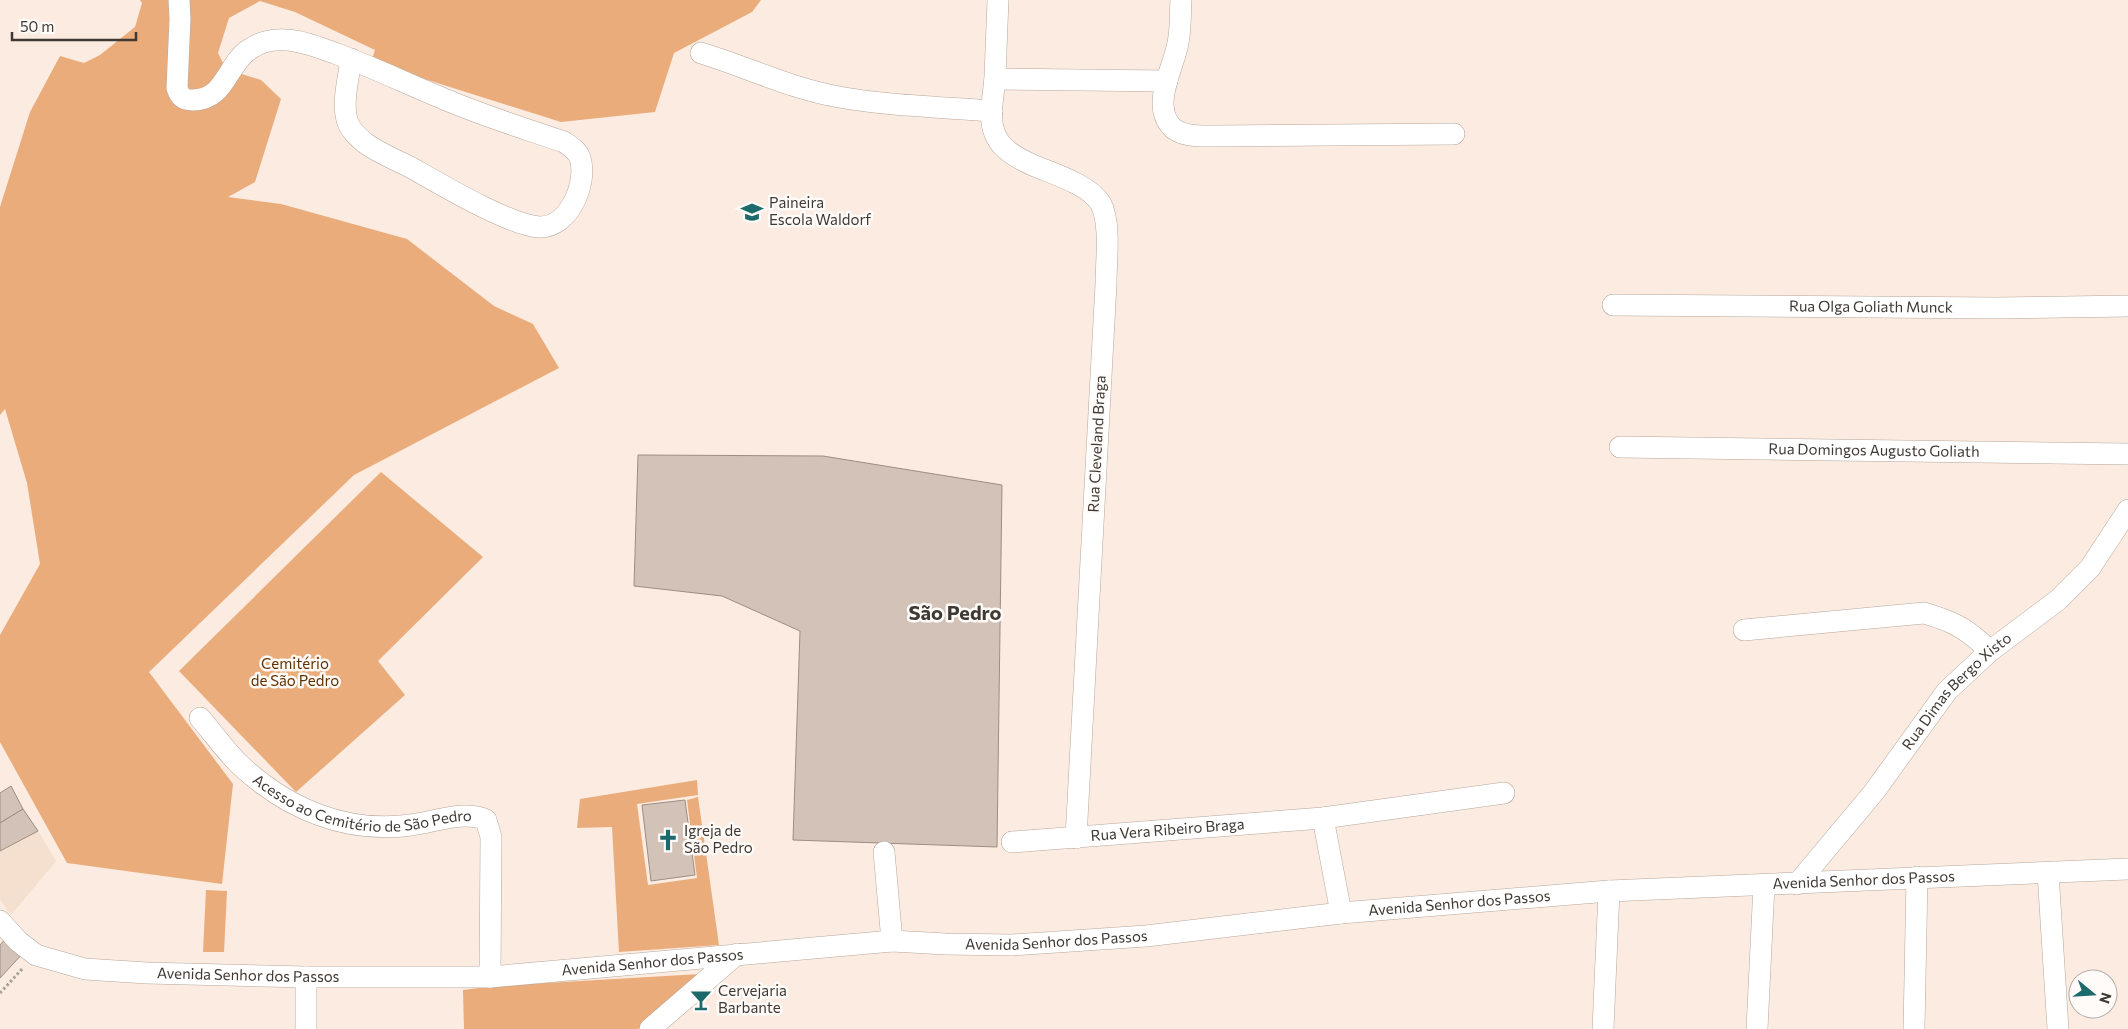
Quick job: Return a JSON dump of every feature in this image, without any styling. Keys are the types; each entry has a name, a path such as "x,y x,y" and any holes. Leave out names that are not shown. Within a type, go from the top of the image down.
{"street":[{"path":"179,0 177,88 180,96 184,99 206,98 218,90 249,49 266,42 285,40 308,43 351,59 449,101 569,145 580,157 582,170 573,204 564,216 553,225 539,227 521,222 456,192 366,144 354,133 348,122 346,109 351,59"},
{"name":"Rua Cleveland Braga","path":"998,0 992,111 993,126 998,141 1010,152 1028,163 1086,190 1100,204 1105,221 1106,284 1076,838"},
{"path":"1181,0 1178,43 1164,97 1165,113 1170,125 1178,132 1194,135 1454,134"},
{"path":"701,54 838,97 992,111"},
{"path":"995,79 1167,81"},
{"name":"Rua Olga Goliath Munck","path":"1613,305 1986,308 2128,306"},
{"name":"Rua Domingos Augusto Goliath","path":"1620,448 2128,454"},
{"name":"Rua Dimas Bergo Xisto","path":"1797,884 1874,792 1948,691 1990,652 2058,600 2090,568 2128,510"},
{"path":"1744,630 1924,613 1950,621 1971,633 1990,652"},
{"name":"Acesso ao Cemitério de São Pedro","path":"200,718 238,763 265,786 300,807 331,820 360,826 385,828 470,816 486,820 491,837 490,977"},
{"name":"Rua Vera Ribeiro Braga","path":"1012,842 1323,818 1504,793"},
{"path":"1323,818 1341,913"},
{"path":"884,852 892,940"},
{"name":"Avenida Senhor dos Passos","path":"0,921 18,941 36,956 84,969 146,973 306,977 490,977 622,967 736,954 892,940 946,944 1012,945 1146,936 1341,913 1609,891 1797,884 1917,876 2128,869"},
{"path":"2048,873 2058,1029"},
{"path":"1914,1029 1917,876"},
{"path":"1757,1029 1764,885"},
{"path":"1603,1029 1609,891"},
{"path":"650,1029 736,954"},
{"path":"306,977 306,1029"}],"path":[{"path":"0,992 36,956"}],"shaded area":[{"path":"38,831 56,861 11,915 0,899 0,851"}],"green space":[{"path":"140,0 761,0 752,12 674,53 655,112 561,122 371,62 375,50 295,12 260,1 229,18 218,53 226,69 261,80 281,99 255,182 228,197 281,204 407,239 494,306 533,324 559,368 354,475 149,672 233,784 222,884 67,863 0,742 0,635 40,564 27,483 5,409 0,415 0,207 30,112 60,56 84,63 100,55 135,27 142,3"},
{"name":"Cemitério de São Pedro","path":"381,472 483,557 378,661 405,695 296,792 179,671"},
{"path":"697,780 698,795 637,804 648,885 697,878 687,800 698,797 719,945 619,952 612,827 577,828 580,799"},
{"path":"206,890 227,891 224,952 203,952"},
{"path":"700,974 639,1029 464,1029 463,990 494,986"}],"building":[{"path":"638,455 823,456 1002,485 997,847 793,840 800,631 722,596 634,586"},
{"path":"11,786 23,809 0,823 0,793"},
{"name":"Igreja de São Pedro","path":"685,800 695,875 651,881 642,805"},
{"path":"23,809 38,831 0,851 0,823"},
{"path":"7,937 25,951 0,978 0,945"}],"place":[{"name":"Paineira Escola Waldorf","path":"752,212"},
{"name":"Igreja de São Pedro","path":"668,840"},
{"name":"Cervejaria Barbante","path":"701,1000"}],"district":[{"name":"São Pedro","path":"955,613"}]}
